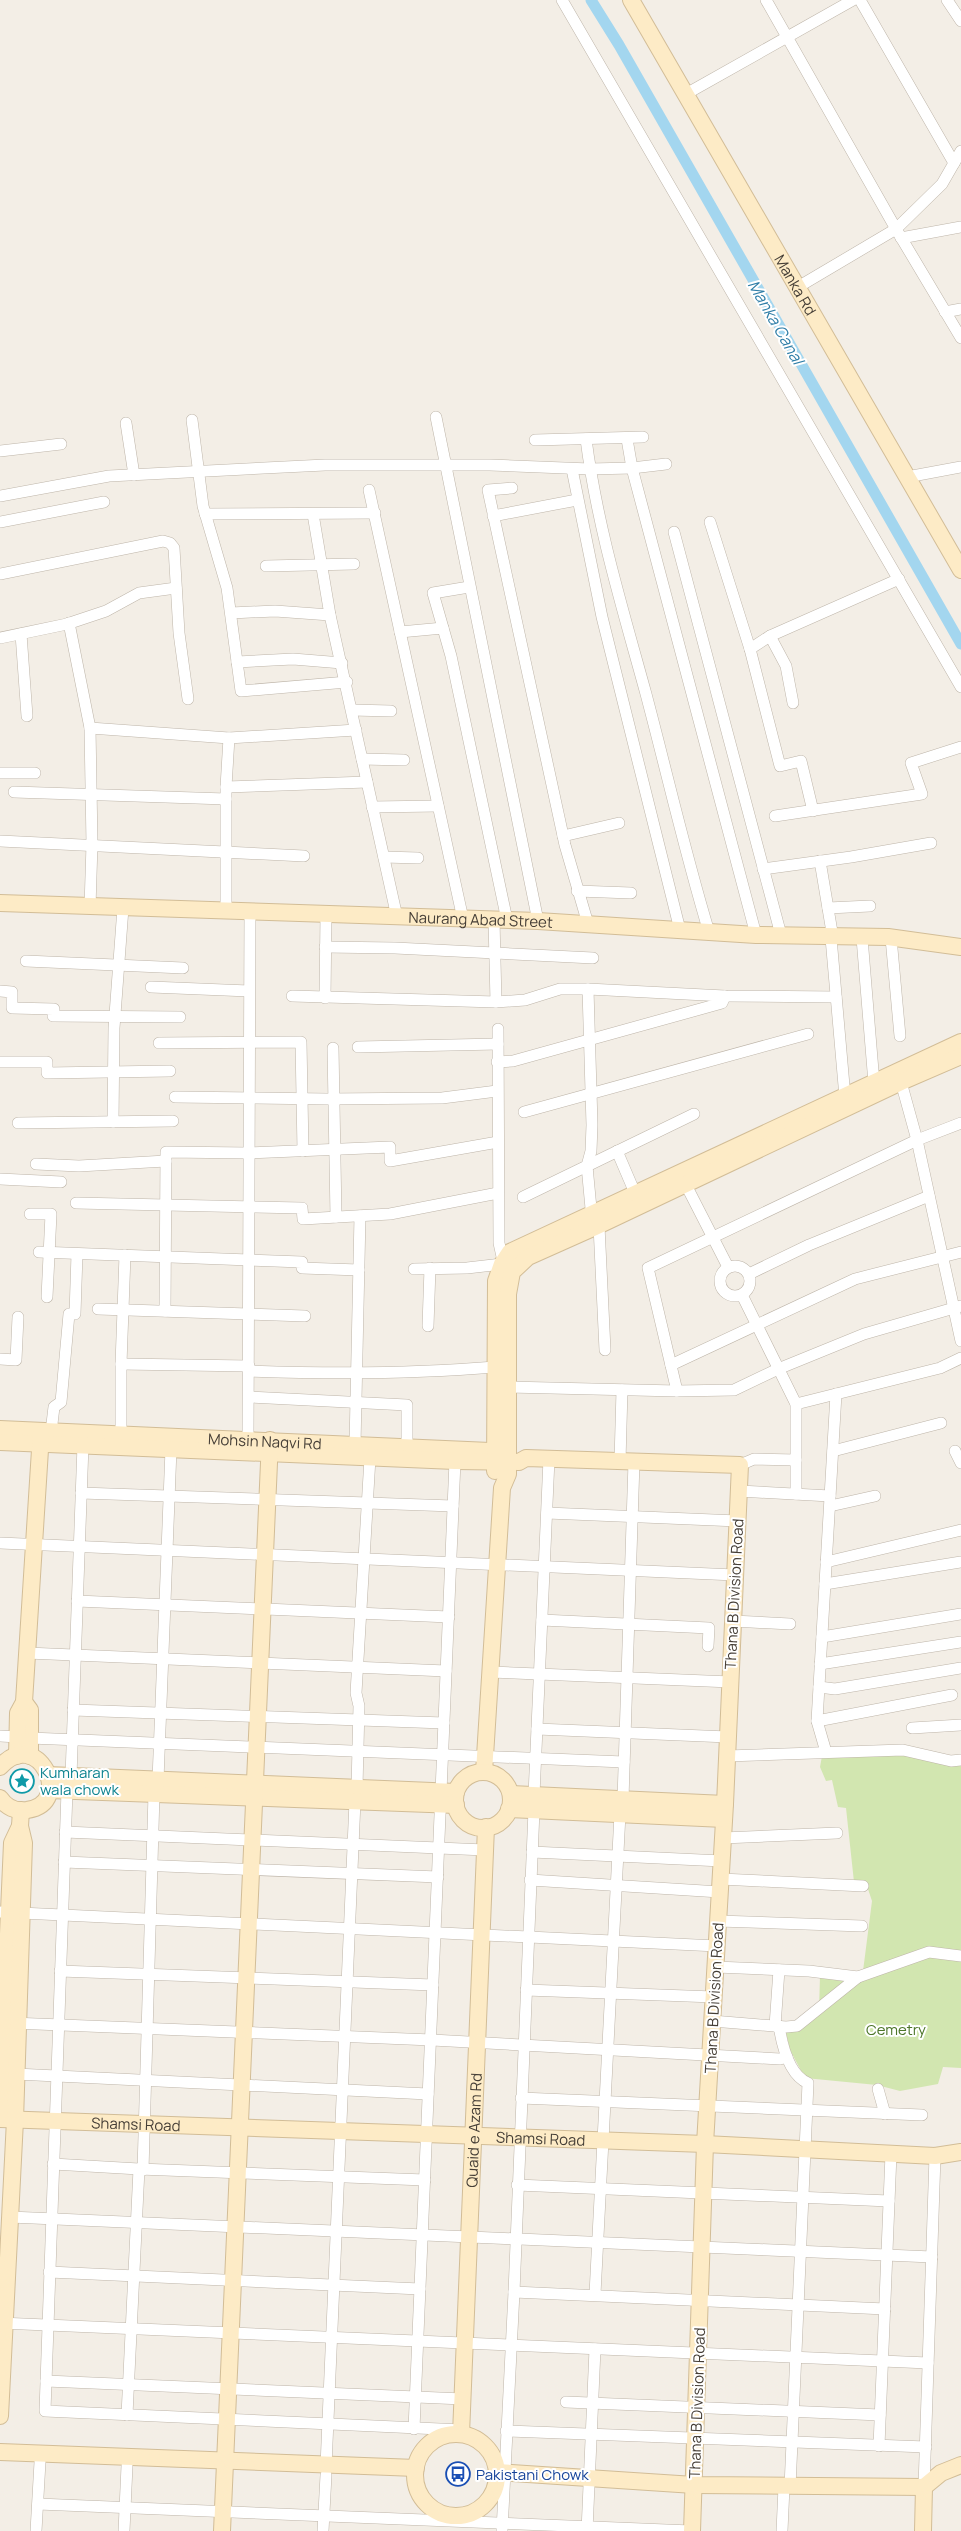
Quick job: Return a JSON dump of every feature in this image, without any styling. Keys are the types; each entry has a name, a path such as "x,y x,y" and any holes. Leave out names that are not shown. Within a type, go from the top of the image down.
{"street":[{"path":"562,0 961,687"},
{"name":"Manka Rd","path":"632,0 961,570"},
{"path":"766,0 899,234 961,338"},
{"path":"686,94 853,0"},
{"path":"860,0 954,163"},
{"path":"947,0 961,21"},
{"path":"899,234 942,184 961,151"},
{"path":"798,287 899,234 961,227"},
{"path":"945,312 961,309"},
{"path":"436,417 538,921"},
{"path":"192,420 205,514 227,588 241,691 347,682"},
{"path":"126,423 134,475"},
{"path":"535,440 627,439 643,437"},
{"path":"627,439 632,468 756,935"},
{"path":"586,440 595,499 657,736 683,846 709,932"},
{"path":"0,451 61,444"},
{"path":"0,496 109,476 325,465 490,465 590,469 632,468 666,464"},
{"path":"907,477 961,467"},
{"path":"572,469 602,617 680,930"},
{"path":"512,488 488,490 563,836 577,892 588,924"},
{"path":"370,490 463,919"},
{"path":"493,516 577,500"},
{"path":"0,522 104,502"},
{"path":"205,514 375,513"},
{"path":"313,514 320,567 330,615 347,682 366,782 397,917"},
{"path":"710,522 750,649 780,766 801,761 813,811"},
{"path":"674,532 781,935"},
{"path":"0,574 163,541 170,543 174,548 179,633 188,699"},
{"path":"266,566 320,567 354,564"},
{"path":"750,649 770,636 899,579"},
{"path":"469,587 433,593 443,628 501,920 495,953 496,1002"},
{"path":"0,638 69,623 106,611 139,593 176,588"},
{"path":"230,613 275,610 330,615"},
{"path":"69,623 90,728 92,793 90,906"},
{"path":"400,632 443,628"},
{"path":"21,634 27,716"},
{"path":"770,636 786,666 794,702"},
{"path":"238,662 293,659 342,663"},
{"path":"352,710 391,711"},
{"path":"90,728 229,738 356,730"},
{"path":"226,912 226,787 229,738"},
{"path":"775,816 922,794 911,763 961,747"},
{"path":"362,759 404,760"},
{"path":"0,773 35,773"},
{"path":"226,787 366,782"},
{"path":"14,792 92,793 226,799"},
{"path":"372,807 438,806"},
{"path":"563,836 619,823"},
{"path":"0,841 92,844 304,856"},
{"path":"763,869 931,843"},
{"path":"384,857 418,858"},
{"path":"820,861 832,938 845,1097"},
{"path":"577,892 631,893"},
{"name":"Naurang Abad Street","path":"0,903 538,921 756,935 891,938 961,947"},
{"path":"828,908 870,906"},
{"path":"113,1122 114,1017 123,908"},
{"path":"248,1439 250,912"},
{"path":"325,998 326,915"},
{"path":"862,938 874,1083"},
{"path":"891,938 900,1036"},
{"path":"326,947 593,958"},
{"path":"26,961 183,968"},
{"path":"151,987 250,991"},
{"path":"292,996 496,1002 525,1000 560,989 588,989 725,996 836,997"},
{"path":"588,989 591,1151 587,1166 605,1350"},
{"path":"0,991 12,992 12,1008 54,1009 53,1016 180,1017"},
{"path":"497,1062 513,1061 722,1003 725,996"},
{"path":"449,1798 467,1777 484,1764 502,1488 508,1474 501,1456 495,1367 496,1281 502,1263 499,1243 498,1193 498,1029"},
{"path":"524,1112 808,1034"},
{"path":"159,1043 302,1042 303,1151"},
{"path":"501,1456 508,1387 508,1294 512,1272 528,1257 845,1097 961,1042"},
{"path":"358,1047 498,1044"},
{"path":"333,1048 336,1217"},
{"path":"638,1200 686,1185 901,1082 961,1056"},
{"path":"0,1062 47,1062 47,1073 170,1071"},
{"path":"901,1082 917,1140 942,1256 957,1307 961,1341"},
{"path":"175,1097 303,1099 442,1098 498,1091"},
{"path":"523,1197 694,1114"},
{"path":"18,1124 173,1121"},
{"path":"677,1392 648,1268 917,1140 961,1124"},
{"path":"165,1311 166,1152 249,1153 390,1147 390,1161 498,1142"},
{"path":"617,1152 638,1200"},
{"path":"36,1164 79,1166 166,1160"},
{"path":"0,1179 61,1182"},
{"path":"686,1185 728,1267"},
{"path":"76,1203 302,1208 303,1219 390,1214 498,1193"},
{"path":"749,1274 809,1245 929,1196"},
{"path":"30,1214 51,1214 44,1252 47,1297"},
{"path":"355,1445 360,1216"},
{"path":"414,1268 467,1268 502,1263 518,1248 594,1223"},
{"path":"44,1252 302,1262 302,1268 360,1270"},
{"path":"670,1364 855,1279 961,1252"},
{"path":"24,1756 24,1737 18,1713 24,1702 34,1545 44,1436 54,1407 61,1402 69,1314 75,1314 77,1254"},
{"path":"121,1435 121,1364 125,1256"},
{"path":"728,1267 742,1267 749,1274 750,1283 742,1294 728,1294 721,1287 721,1273 728,1267"},
{"path":"428,1326 430,1268"},
{"path":"742,1294 756,1326 796,1404 796,1494"},
{"path":"508,1387 677,1392 734,1390 778,1369 864,1334 899,1326 957,1307"},
{"path":"98,1309 305,1316"},
{"path":"0,1360 16,1360 18,1317"},
{"path":"796,1404 940,1368 961,1358"},
{"path":"121,1364 356,1374 495,1367"},
{"path":"595,2294 622,1807 629,1624 632,1516 622,1390"},
{"path":"826,1752 817,1721 836,1394"},
{"path":"248,1397 407,1405 408,1447"},
{"path":"833,1451 941,1423"},
{"name":"Mohsin Naqvi Rd","path":"0,1429 83,1445 171,1449 355,1445 408,1447 501,1456"},
{"name":"Mohsin Naqvi Rd","path":"0,1442 44,1436 121,1435 248,1439 270,1447 370,1458 455,1461 501,1456 518,1451 526,1458 740,1465"},
{"path":"83,1445 72,1739 65,1832 45,2411 414,2428 462,2432 486,2447 501,2472"},
{"path":"222,2531 253,1870 270,1447"},
{"path":"128,2415 137,2223 145,2124 152,1836 160,1743 171,1449"},
{"path":"955,1452 961,1464"},
{"path":"323,2531 358,1751 359,1720 356,1693 370,1458"},
{"path":"502,2527 501,2472 506,2431 514,2292 549,1459"},
{"path":"740,1465 754,1459 796,1460"},
{"path":"414,2428 439,1848 449,1798 443,1754 455,1461"},
{"name":"Thana B Division Road","path":"691,2531 696,2439 705,2144 725,1811 740,1465"},
{"path":"739,1491 796,1494 830,1501 875,1496"},
{"path":"81,1493 453,1506"},
{"path":"547,1513 738,1521"},
{"path":"826,1562 961,1530"},
{"path":"0,1543 735,1575"},
{"path":"825,1584 961,1562"},
{"path":"77,1601 449,1617"},
{"path":"822,1637 961,1614"},
{"path":"542,1620 709,1628 708,1646"},
{"path":"733,1620 790,1624"},
{"path":"820,1664 961,1642"},
{"path":"27,1653 446,1671"},
{"path":"819,1687 835,1688 961,1668"},
{"path":"490,1672 730,1682"},
{"path":"817,1721 952,1695"},
{"path":"73,1710 444,1723"},
{"path":"912,1728 961,1725"},
{"path":"537,1730 728,1737"},
{"path":"0,1736 443,1754 484,1764 536,1758 624,1762"},
{"path":"727,1756 904,1750 951,1761 961,1760"},
{"path":"0,1767 24,1756"},
{"path":"20,1818 46,1797 49,1782 45,1766 24,1756"},
{"path":"449,1798 461,1817 468,1823 486,1827 500,1821 510,1802 506,1783 484,1764"},
{"path":"49,1782 449,1798"},
{"path":"0,1798 20,1818 24,1843 10,1913 5,2119 10,2218 2,2323 0,2416"},
{"path":"510,1802 725,1811"},
{"name":"Quaid e Azam Rd","path":"462,2432 468,2237 486,1827"},
{"path":"65,1832 484,1850"},
{"path":"723,1838 838,1833"},
{"path":"532,1852 722,1861"},
{"path":"64,1862 438,1877"},
{"path":"530,1880 617,1886 863,1886"},
{"path":"10,1913 717,1946"},
{"path":"718,1921 862,1926"},
{"path":"712,2021 797,2026 858,1976 929,1952 961,1956"},
{"path":"716,1967 858,1976"},
{"path":"779,1970 777,2026 787,2057 800,2079 808,2083 792,2443 782,2531"},
{"path":"60,1971 433,1985"},
{"path":"526,1990 714,1997"},
{"path":"7,2023 476,2042 780,2059 787,2057"},
{"path":"5,2119 16,2074 7,2023"},
{"path":"16,2074 428,2094"},
{"path":"878,2089 885,2114"},
{"path":"521,2098 922,2115"},
{"name":"Shamsi Road","path":"5,2119 241,2127 472,2138 705,2144 935,2156 961,2152"},
{"path":"879,2446 892,2154"},
{"path":"923,2531 935,2156"},
{"path":"53,2164 425,2180"},
{"path":"518,2185 890,2201"},
{"path":"10,2218 932,2257"},
{"path":"49,2272 420,2288"},
{"path":"514,2292 595,2294 700,2302 885,2309"},
{"path":"2,2323 928,2363"},
{"path":"588,2529 594,2349"},
{"path":"46,2381 463,2399"},
{"path":"566,2402 880,2415"},
{"path":"506,2431 926,2447"},
{"path":"453,2523 442,2514 430,2508 421,2498 416,2474 425,2448 436,2440 462,2432"},
{"path":"0,2452 224,2466 416,2474"},
{"path":"0,2461 127,2466 224,2466"},
{"path":"36,2531 40,2462"},
{"path":"501,2472 694,2485 924,2487 941,2473 961,2465"},
{"path":"124,2531 127,2466"},
{"path":"453,2523 481,2508 493,2492 501,2472"},
{"path":"38,2504 324,2516 502,2527 691,2531"}],"green space":[{"name":"Cemetry","path":"903,1753 961,1764 961,2068 943,2067 938,2084 900,2091 877,2085 805,2078 790,2050 786,2033 802,2026 819,2011 820,1976 862,1979 872,1901 866,1883 854,1882 846,1808 838,1807 832,1780 826,1781 820,1767 822,1756"}],"waterway":[{"name":"Manka Canal","path":"591,0 619,45 961,644"}],"place":[{"name":"Kumharan wala chowk","path":"22,1781"},
{"name":"Pakistani Chowk","path":"458,2474"}]}
